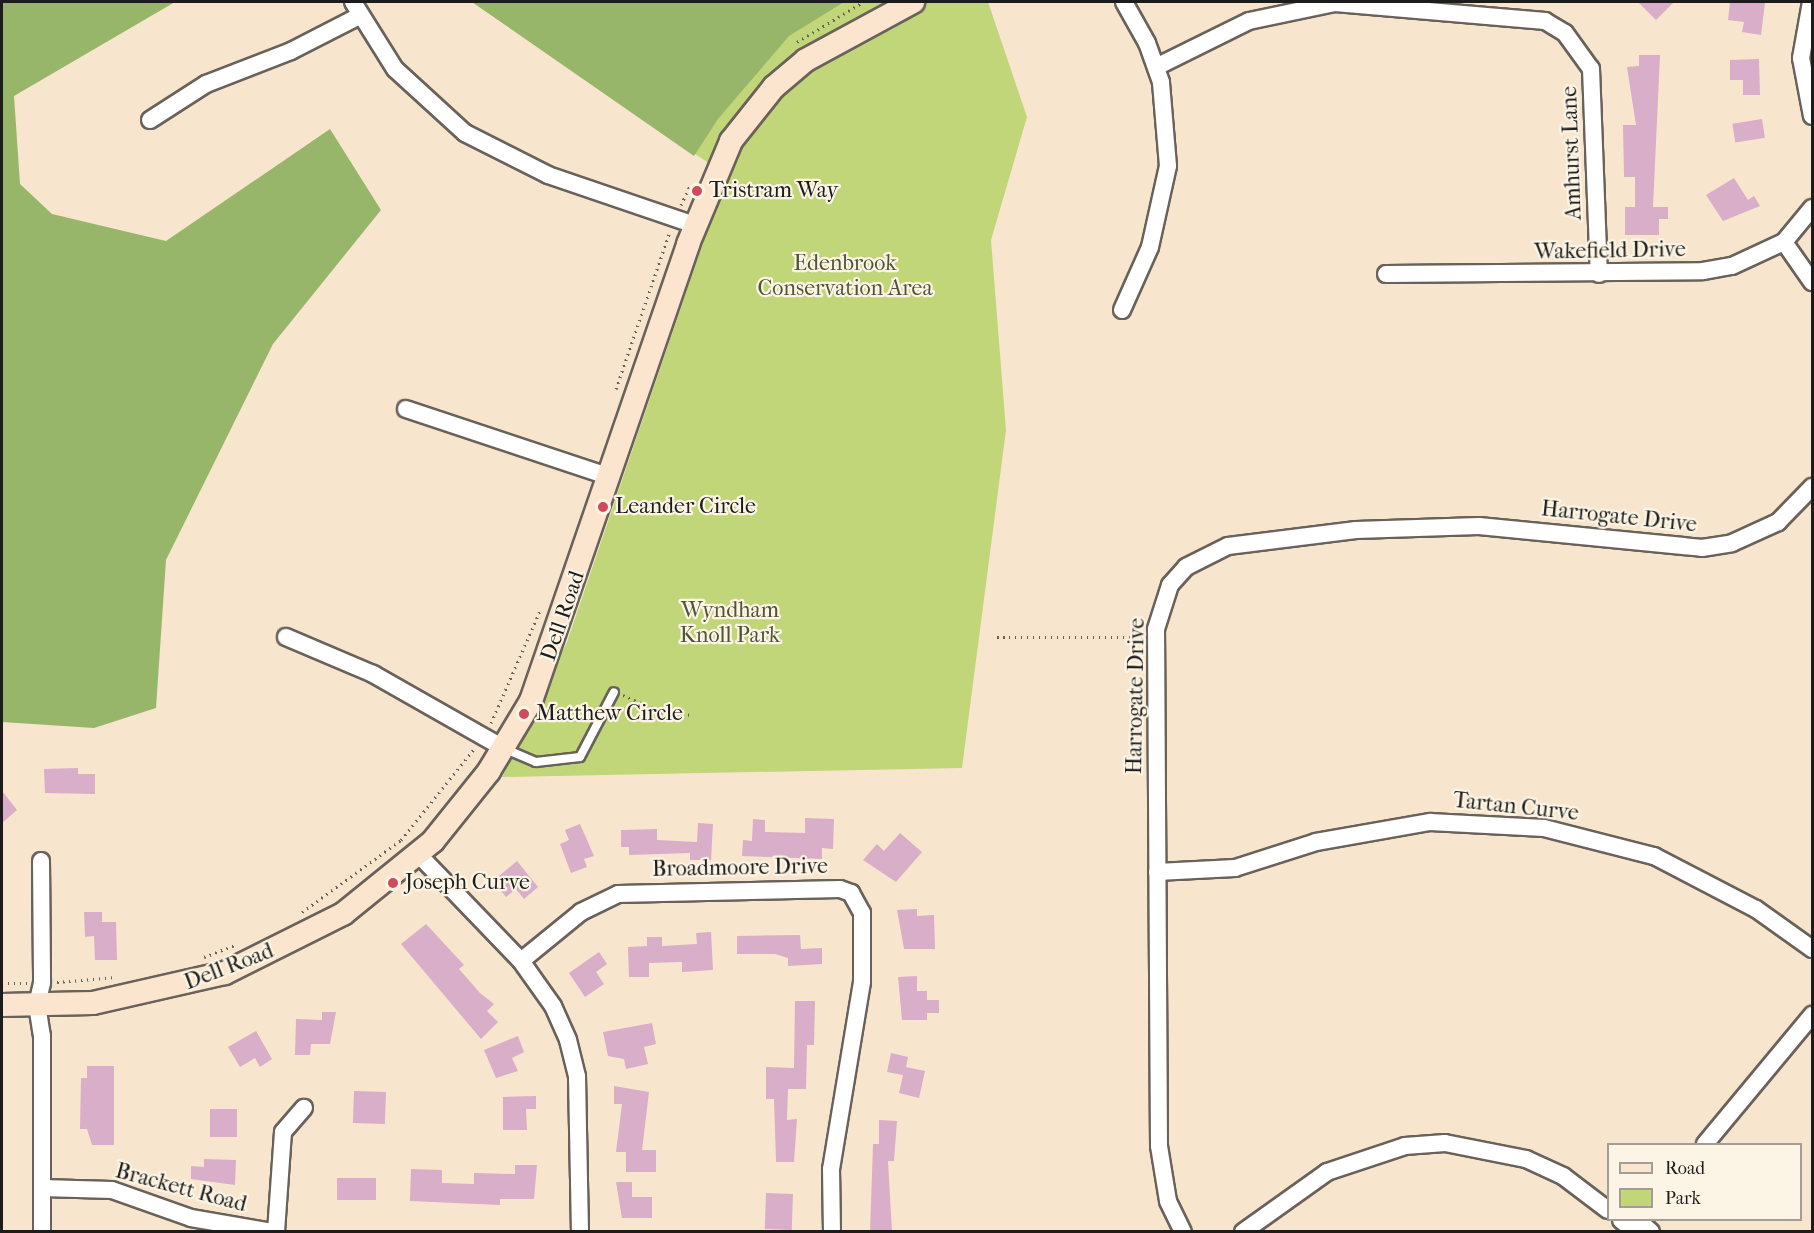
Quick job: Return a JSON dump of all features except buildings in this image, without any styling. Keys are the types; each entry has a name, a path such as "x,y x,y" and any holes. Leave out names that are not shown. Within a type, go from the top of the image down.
{"street":[{"name":"Dell Road","path":"2,1005 121,999 225,973 343,914 418,854 450,822 503,748 550,652 610,477 685,221 731,141 774,87 834,41 913,2"},
{"path":"1122,310 1149,247 1165,186 1168,123 1156,67 1124,2"},
{"path":"1811,2 1801,58 1812,116"},
{"name":"Amhurst Lane","path":"1156,67 1249,21 1335,3 1545,21 1565,33 1590,69 1599,274"},
{"path":"150,120 206,84 291,51 356,9 395,69 465,133 548,175 685,221"},
{"name":"Wakefield Drive","path":"1386,274 1703,272 1732,266 1784,242 1812,208"},
{"path":"1784,242 1812,282"},
{"path":"406,409 610,477"},
{"name":"Harrogate Drive","path":"1183,1232 1161,1174 1155,637 1170,585 1186,567 1228,546 1356,530 1479,526 1702,548 1732,543 1778,522 1812,487"},
{"path":"286,638 373,674 503,748"},
{"name":"Tartan Curve","path":"1157,872 1235,868 1317,842 1430,822 1544,828 1654,856 1756,909 1812,949"},
{"path":"418,854 522,961 553,1006 577,1077 580,1232"},
{"path":"41,861 42,983 37,1005 42,1036 42,1232"},
{"name":"Broadmoore Drive","path":"522,961 581,912 618,894 840,889 851,893 862,913 862,982 831,1169 832,1232"},
{"path":"1706,1143 1811,1021"},
{"path":"274,1232 283,1132 304,1108"},
{"path":"1243,1232 1328,1172 1405,1146 1445,1143 1526,1159 1563,1176 1607,1209"},
{"name":"Brackett Road","path":"42,1188 112,1190 191,1218 274,1232"},
{"path":"1624,1221 1640,1227"}],"lane":[{"path":"503,748 536,762 580,758 614,692"}],"path":[{"path":"789,48 863,2"},
{"path":"615,394 685,221 694,177"},
{"path":"297,915 401,840 444,792 483,736 505,699 544,602"},
{"path":"997,637 1155,637"},
{"path":"614,692 664,713 693,715"},
{"path":"196,959 238,944"},
{"path":"2,983 42,983 120,977"}],"green space":[{"path":"2,2 175,2 14,96 20,184 52,214 166,241 330,129 381,210 273,344 166,560 156,708 94,728 2,722"},
{"path":"472,2 988,2 1027,117 991,240 1006,430 962,768 502,777 567,642 726,175"},
{"path":"472,2 844,2 789,36 718,119 694,156"}],"place":[{"name":"Tristram Way","path":"697,191"},
{"name":"Leander Circle","path":"603,507"},
{"name":"Matthew Circle","path":"524,714"},
{"name":"Joseph Curve","path":"393,883"}],"park label":[{"name":"Edenbrook Conservation Area","path":"845,276"},
{"name":"Wyndham Knoll Park","path":"730,622"}]}
